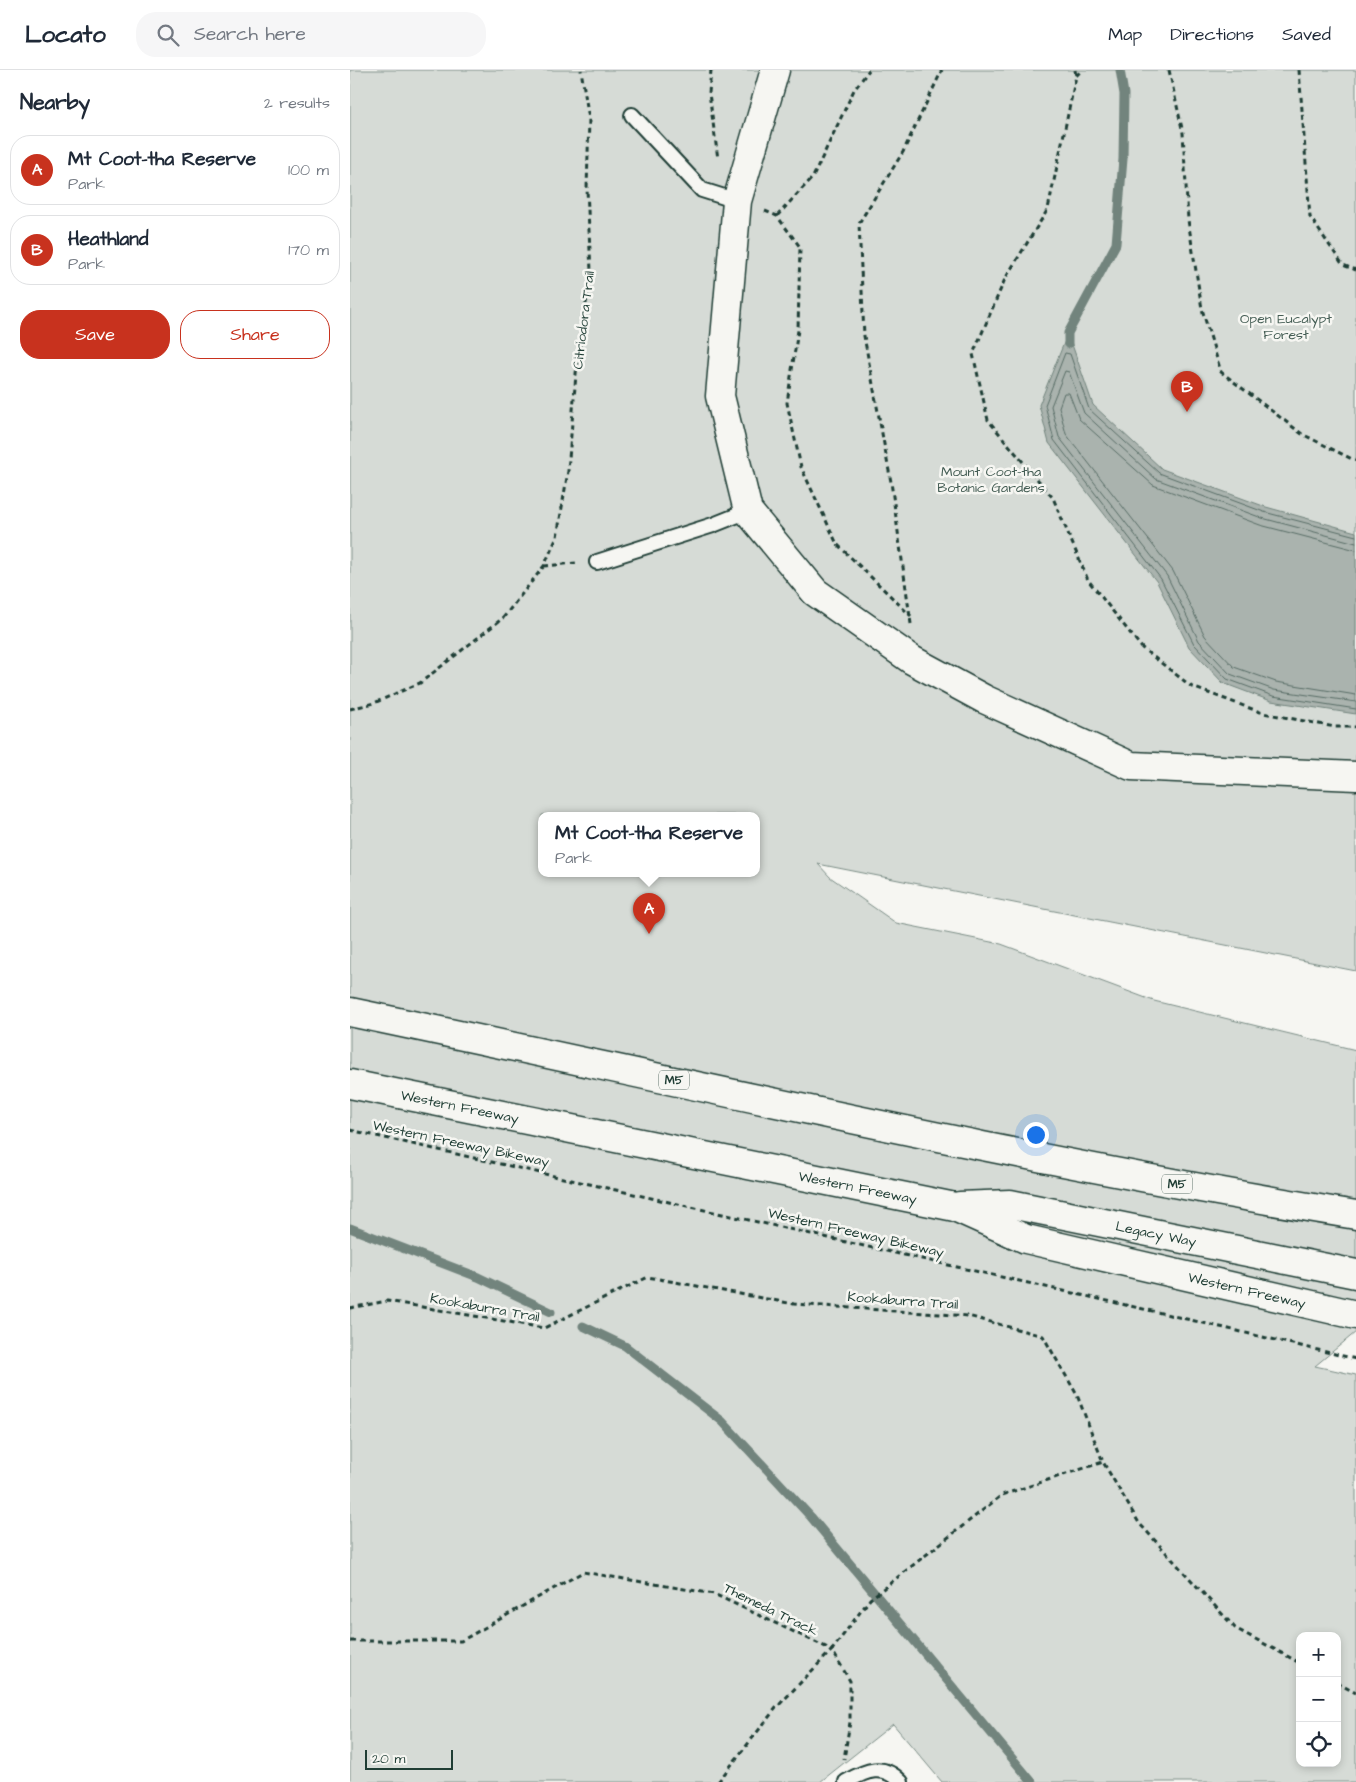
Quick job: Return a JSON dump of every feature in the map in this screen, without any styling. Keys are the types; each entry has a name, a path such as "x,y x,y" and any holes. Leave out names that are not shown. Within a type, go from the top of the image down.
{"main road":[{"path":"775,70 729,198 720,396 748,511 815,592 912,660 984,699 1131,766 1356,776"},
{"name":"M5","path":"350,1012 1017,1152 1218,1192 1356,1215"},
{"name":"Western Freeway","path":"350,1084 955,1207 1026,1239 1356,1315"},
{"name":"Legacy Way","path":"955,1207 1010,1204 1356,1274"}],"lane":[{"path":"632,115 702,190 729,198"},
{"path":"597,562 612,555 713,525 748,511"},
{"path":"846,1782 866,1770 892,1773 902,1782"}],"path":[{"name":"Citriodora Trail","path":"350,709 374,704 420,683 503,618 544,566 557,537 568,472 577,362 591,271 586,189 589,119 581,70"},
{"path":"711,70 709,92 729,198 777,216 800,247 798,330 787,403 802,467 837,544 911,617"},
{"path":"777,216 813,177 854,90 869,70"},
{"path":"912,660 911,617 891,482 864,336 859,223 903,152 942,70"},
{"path":"1075,70 1076,76 1048,208 1005,279 973,354 988,420 1053,498 1088,580 1142,648 1192,687 1262,713 1335,727 1356,727"},
{"path":"1076,76 1082,70"},
{"path":"1169,70 1183,133 1188,220 1202,309 1221,372 1302,434 1356,461"},
{"path":"1299,70 1310,217 1343,265 1356,270"},
{"path":"544,566 597,562"},
{"name":"Western Freeway Bikeway","path":"350,1130 1142,1308 1356,1359"},
{"name":"Kookaburra Trail","path":"350,1308 387,1302 544,1328 648,1277 794,1304 968,1316 1043,1336 1076,1395 1102,1462 1139,1523 1235,1628 1296,1660"},
{"path":"718,1782 776,1708 832,1650 870,1599 1002,1495 1102,1462"},
{"name":"Themeda Track","path":"350,1641 461,1641 584,1572 714,1594 832,1650"},
{"path":"832,1650 850,1680 850,1722 843,1765"},
{"path":"1341,1685 1356,1693"}],"green space":[{"path":"350,70 1356,70 1356,971 818,864 830,877 896,923 1001,944 1154,1001 1356,1050 1356,1332 1315,1366 1356,1375 1356,1782 942,1782 893,1724 820,1782 350,1782"}],"water":[{"path":"1068,333 1093,405 1162,469 1266,507 1356,532 1356,714 1271,701 1223,683 1189,647 1157,582 1049,443 1039,405"}],"waterway":[{"path":"1068,344 1068,333 1116,244 1123,159 1124,94 1120,70"},
{"path":"350,1228 478,1277 551,1312"},
{"path":"583,1326 625,1346 722,1421 811,1517 1032,1782"}],"place":[{"name":"Heathland","path":"1187,412"},
{"name":"Mt Coot-tha Reserve","path":"649,934"}],"park label":[{"name":"Open Eucalypt Forest","path":"1286,326"},
{"name":"Mount Coot-tha Botanic Gardens","path":"991,480"}]}
